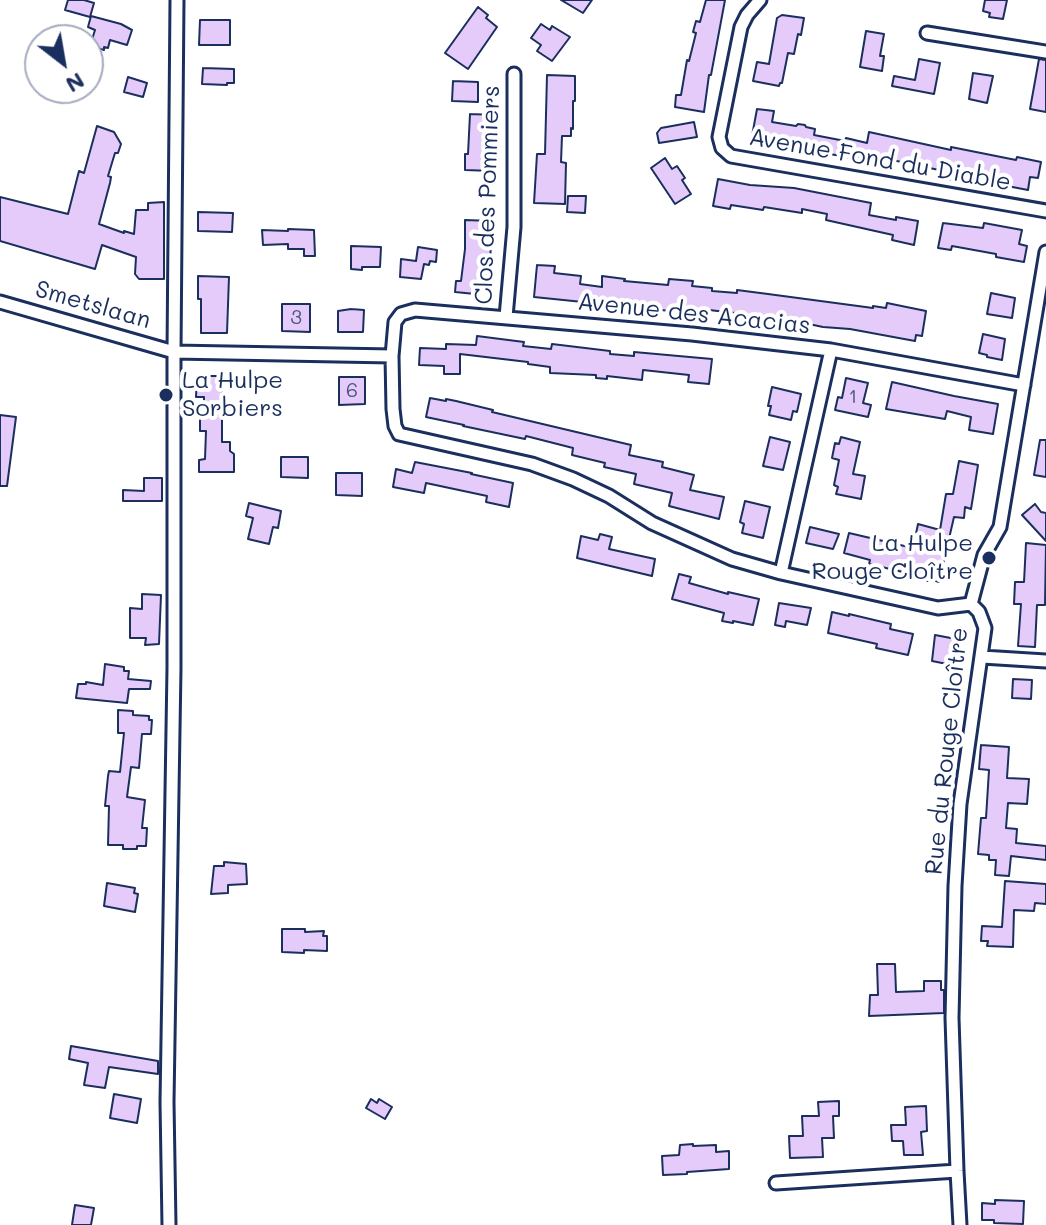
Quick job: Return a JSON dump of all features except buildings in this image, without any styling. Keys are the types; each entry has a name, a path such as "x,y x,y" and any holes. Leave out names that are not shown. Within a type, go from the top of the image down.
{"street":[{"path":"169,1225 167,1102 174,668 177,0"},
{"name":"Avenue Fond du Diable","path":"760,0 741,27 719,137 722,148 731,156 1046,211"},
{"path":"927,33 1046,52"},
{"name":"Clos des Pommiers","path":"506,317 514,227 514,74"},
{"name":"Rue du Rouge Cloître","path":"960,1225 952,1018 955,886 960,804 985,628 979,612 971,604 984,555 1000,527 1046,252"},
{"name":"Smetslaan","path":"0,302 174,352 392,356"},
{"name":"Avenue des Acacias","path":"392,356 395,322 401,314 415,310 692,334 831,350 1024,385"},
{"path":"781,573 831,350"},
{"path":"392,356 393,409 399,434 532,464 573,479 609,496 652,523 732,559 938,608 971,604"},
{"path":"982,657 1046,661"},
{"path":"776,1183 957,1171"}],"place":[{"name":"La Hulpe Sorbiers","path":"166,395"},
{"name":"La Hulpe Rouge Cloître","path":"989,558"}]}
